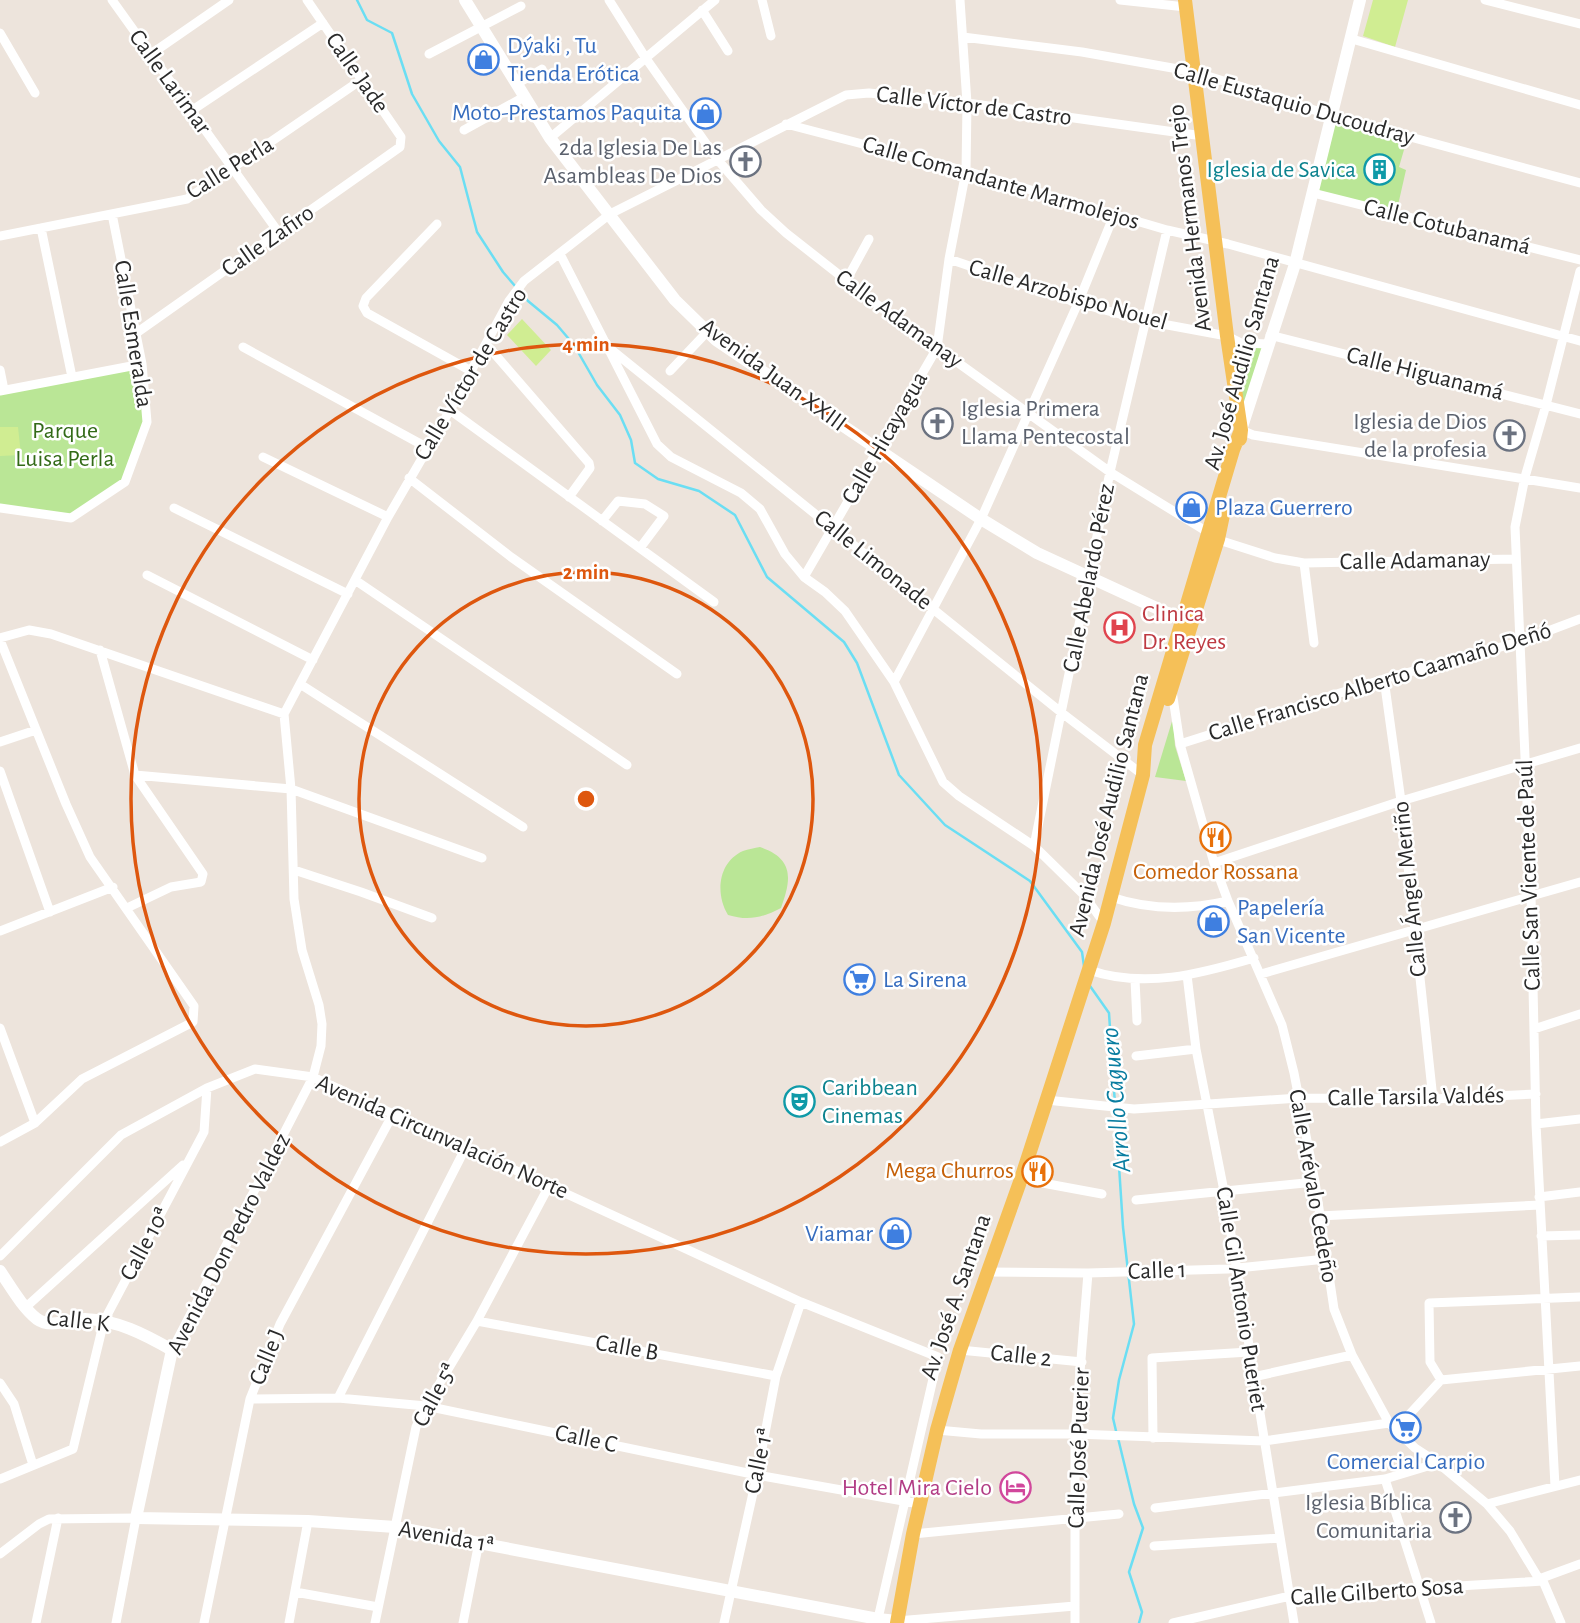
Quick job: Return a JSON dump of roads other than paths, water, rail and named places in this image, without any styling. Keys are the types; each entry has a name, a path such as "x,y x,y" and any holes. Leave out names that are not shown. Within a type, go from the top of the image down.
{"main road":[{"name":"Avenida Juan XXIII","path":"466,0 550,138 675,300 716,340 1037,554 1187,622"},
{"name":"Av. José Audilio Santana","path":"1241,430 1295,264 1360,0"},
{"name":"Avenida Hermanos Trejo","path":"1186,4 1241,430"},
{"name":"Avenida José Audilio Santana","path":"1082,991 1104,923 1143,775 1145,745 1214,535 1233,450 1241,430"},
{"path":"1143,775 1172,688 1187,622"},
{"name":"Av. José A. Santana","path":"897,1622 919,1504 960,1350 1021,1179 1082,991"},
{"name":"Calle K","path":"0,1272 38,1320 47,1323 82,1319 104,1321 140,1332 172,1350"},
{"name":"Avenida Don Pedro Valdez","path":"136,1518 172,1350"},
{"name":"Avenida 1ª","path":"136,1518 308,1521 395,1527 878,1621 897,1622"}],"street":[{"name":"Calle Larimar","path":"111,0 279,233"},
{"path":"151,54 229,0"},
{"name":"Calle Jade","path":"307,0 401,137 400,147"},
{"name":"Calle Adamanay","path":"609,0 645,57 717,159 761,210 846,281 1110,472 1214,535 1275,558 1304,563 1515,559"},
{"path":"550,138 715,0"},
{"path":"762,0 771,36"},
{"name":"Calle Hicayagua","path":"804,577 937,348 949,259 966,171 967,103 960,0"},
{"path":"1120,0 1186,4"},
{"path":"1485,0 1580,24"},
{"path":"429,54 521,6"},
{"path":"702,10 728,51"},
{"path":"191,111 323,23"},
{"path":"0,33 35,93"},
{"name":"Calle Eustaquio Ducoudray","path":"963,37 1082,52 1195,72 1333,116 1580,183"},
{"path":"1352,39 1580,105"},
{"path":"517,84 542,69"},
{"name":"Calle Perla","path":"0,236 187,199 361,80"},
{"name":"Calle Víctor de Castro","path":"284,714 409,478 450,410 509,301 524,281 610,214 840,96 852,94 869,93 967,103 1203,136"},
{"path":"464,130 524,97"},
{"name":"Calle Comandante Marmolejos","path":"786,124 966,171 1167,230 1217,241 1580,341"},
{"name":"Calle Zafiro","path":"135,334 400,147"},
{"name":"Calle Cotubanamá","path":"1313,193 1580,260"},
{"name":"Calle Esmeralda","path":"0,508 71,518 125,482 147,422 142,364 112,214"},
{"path":"894,682 981,519 1078,303 1114,215"},
{"path":"437,224 366,298 363,306 367,313 471,372"},
{"path":"41,228 72,377"},
{"name":"Calle Abelardo Pérez","path":"1034,846 1110,472 1167,230"},
{"path":"846,281 869,239"},
{"path":"560,254 657,444 671,457 741,493 760,509 785,554 804,577 845,611 894,682 943,782 959,796 1034,846 1084,895 1104,923"},
{"name":"Calle Arzobispo Nouel","path":"949,259 1078,303 1146,321 1227,336 1241,343 1270,340"},
{"name":"Calle San Vicente de Paúl","path":"1555,1486 1539,1201 1531,895 1515,527 1525,477 1580,271"},
{"path":"670,371 707,332"},
{"name":"Calle Higuanamá","path":"1270,340 1580,414"},
{"path":"486,344 589,463 590,468 569,497"},
{"name":"Calle Limonade","path":"605,344 1062,713 1143,775"},
{"path":"243,347 428,448"},
{"path":"0,370 2,390 142,364"},
{"path":"450,410 714,602"},
{"path":"1241,430 1253,435 1580,488"},
{"path":"263,457 388,517"},
{"path":"409,478 512,557 677,674"},
{"path":"602,521 618,501 645,504 664,516 640,548"},
{"path":"174,509 348,594"},
{"path":"1304,563 1314,643"},
{"path":"147,576 313,660"},
{"path":"355,580 627,765"},
{"name":"Calle Francisco Alberto Caamaño Deñó","path":"1180,744 1384,678 1519,642 1580,619"},
{"path":"0,1142 35,1123 82,1079 193,1022 194,1006 90,857 66,804 2,650 0,639 29,630 100,650 284,714 294,899 302,950 322,1024 321,1046 313,1077"},
{"path":"100,650 135,775 203,874 201,882 171,887 127,908"},
{"name":"Calle Ángel Meriño","path":"1384,678 1401,801 1433,1099"},
{"path":"300,684 523,827"},
{"name":"Calle Arévalo Cedeño","path":"1172,688 1180,744 1214,863 1282,1025 1315,1182 1334,1309 1352,1355 1392,1427 1487,1504 1510,1531 1541,1580 1561,1623"},
{"path":"0,743 36,730"},
{"path":"1214,863 1401,801 1580,748"},
{"path":"0,771 50,912"},
{"path":"135,775 290,789 482,858"},
{"path":"294,870 432,918"},
{"path":"1261,974 1580,882"},
{"path":"0,931 113,887"},
{"path":"1111,897 1129,903 1163,907 1205,906 1228,901"},
{"path":"1088,972 1135,980 1187,975 1254,958"},
{"name":"Calle Gil Antonio Pueriet","path":"1187,975 1196,1049 1224,1191 1294,1623"},
{"path":"1135,980 1137,1021"},
{"path":"1534,1029 1580,1014"},
{"path":"0,1028 35,1123"},
{"path":"1136,1056 1196,1049"},
{"name":"Avenida Circunvalación Norte","path":"0,1255 121,1135 207,1088 256,1069 313,1077 801,1302 938,1357 904,1501"},
{"name":"Avenida Don Pedro Valdez","path":"172,1350 313,1077"},
{"name":"Calle 10ª","path":"0,1479 73,1449 104,1321 204,1132 207,1088"},
{"name":"Calle Tarsila Valdés","path":"1046,1100 1134,1109 1299,1098 1433,1099 1536,1094"},
{"name":"Calle J","path":"204,1623 250,1399 280,1324 393,1114"},
{"name":"Calle Tarsila Valdés","path":"1536,1124 1580,1119"},
{"path":"338,1398 466,1147"},
{"path":"26,1307 190,1160"},
{"path":"1021,1179 1102,1194"},
{"path":"1136,1200 1315,1182"},
{"name":"Calle 5ª","path":"375,1623 411,1443 426,1406 477,1321 549,1186"},
{"path":"1319,1216 1539,1201 1580,1192"},
{"path":"1541,1236 1580,1235"},
{"name":"Calle 1","path":"988,1272 1135,1272 1235,1268 1326,1259"},
{"name":"Calle José Puerier","path":"1074,1623 1075,1434 1088,1273"},
{"path":"1441,1380 1430,1362 1429,1303 1580,1297"},
{"name":"Calle 1ª","path":"724,1623 776,1376 801,1302"},
{"name":"Calle B","path":"477,1321 776,1376"},
{"name":"Calle 2","path":"960,1350 1082,1362"},
{"path":"1153,1438 1152,1358 1249,1352"},
{"path":"1253,1377 1352,1355"},
{"path":"937,1430 981,1434 1075,1434 1264,1441 1392,1427 1441,1380 1580,1366"},
{"path":"0,1383 13,1404 33,1465"},
{"name":"Calle C","path":"250,1399 338,1398 426,1406 757,1475 919,1504"},
{"path":"1155,1508 1385,1479 1438,1463"},
{"path":"1385,1479 1431,1623"},
{"path":"1487,1504 1580,1480"},
{"path":"878,1621 904,1501"},
{"path":"913,1534 1119,1514"},
{"path":"36,1623 58,1518"},
{"name":"Avenida 1ª","path":"0,1554 39,1524 58,1518 136,1518"},
{"name":"Avenida Don Pedro Valdez","path":"116,1623 136,1518"},
{"path":"289,1623 308,1521"},
{"path":"1154,1546 1280,1538"},
{"path":"463,1623 479,1542"},
{"name":"Calle Gilberto Sosa","path":"1173,1623 1290,1596 1360,1590 1420,1590 1541,1580 1580,1564"},
{"path":"295,1592 378,1607"},
{"path":"897,1622 1075,1606"}],"waterway":[{"path":"357,0 367,20 392,33 412,94 439,141 460,167 477,232 503,272 528,301 557,325 574,345 597,385 620,415 631,440 635,463 658,479 699,491 735,515 767,577 844,642 857,663 899,775 945,825 1030,881 1082,952 1084,966"},
{"name":"Arrollo Caguero","path":"1090,986 1109,1013 1123,1227 1134,1324 1119,1380 1113,1418 1116,1431"},
{"name":"Arrollo Caguero","path":"1118,1438 1134,1504 1143,1528 1129,1572 1142,1612 1139,1623"}],"place":[{"name":"D´yaki , Tu Tienda Erótica","path":"484,60"},
{"name":"Moto-Prestamos Paquita","path":"705,113"},
{"name":"2da Iglesia De Las Asambleas De Dios","path":"745,162"},
{"name":"Iglesia de Savica","path":"1379,170"},
{"name":"Iglesia Primera Llama Pentecostal","path":"938,423"},
{"name":"Iglesia de Dios de la profesia","path":"1510,436"},
{"name":"Plaza Guerrero","path":"1192,508"},
{"name":"Clinica Dr. Reyes","path":"1119,628"},
{"name":"Comedor Rossana","path":"1216,838"},
{"name":"Papelería San Vicente","path":"1214,922"},
{"name":"La Sirena","path":"860,980"},
{"name":"Caribbean Cinemas","path":"799,1102"},
{"name":"Mega Churros","path":"1037,1171"},
{"name":"Viamar","path":"896,1234"},
{"name":"Comercial Carpio","path":"1406,1428"},
{"name":"Hotel Mira Cielo","path":"1015,1488"},
{"name":"Iglesia Bíblica Comunitaria","path":"1455,1517"}],"park label":[{"name":"Parque Luisa Perla","path":"65,445"}]}
